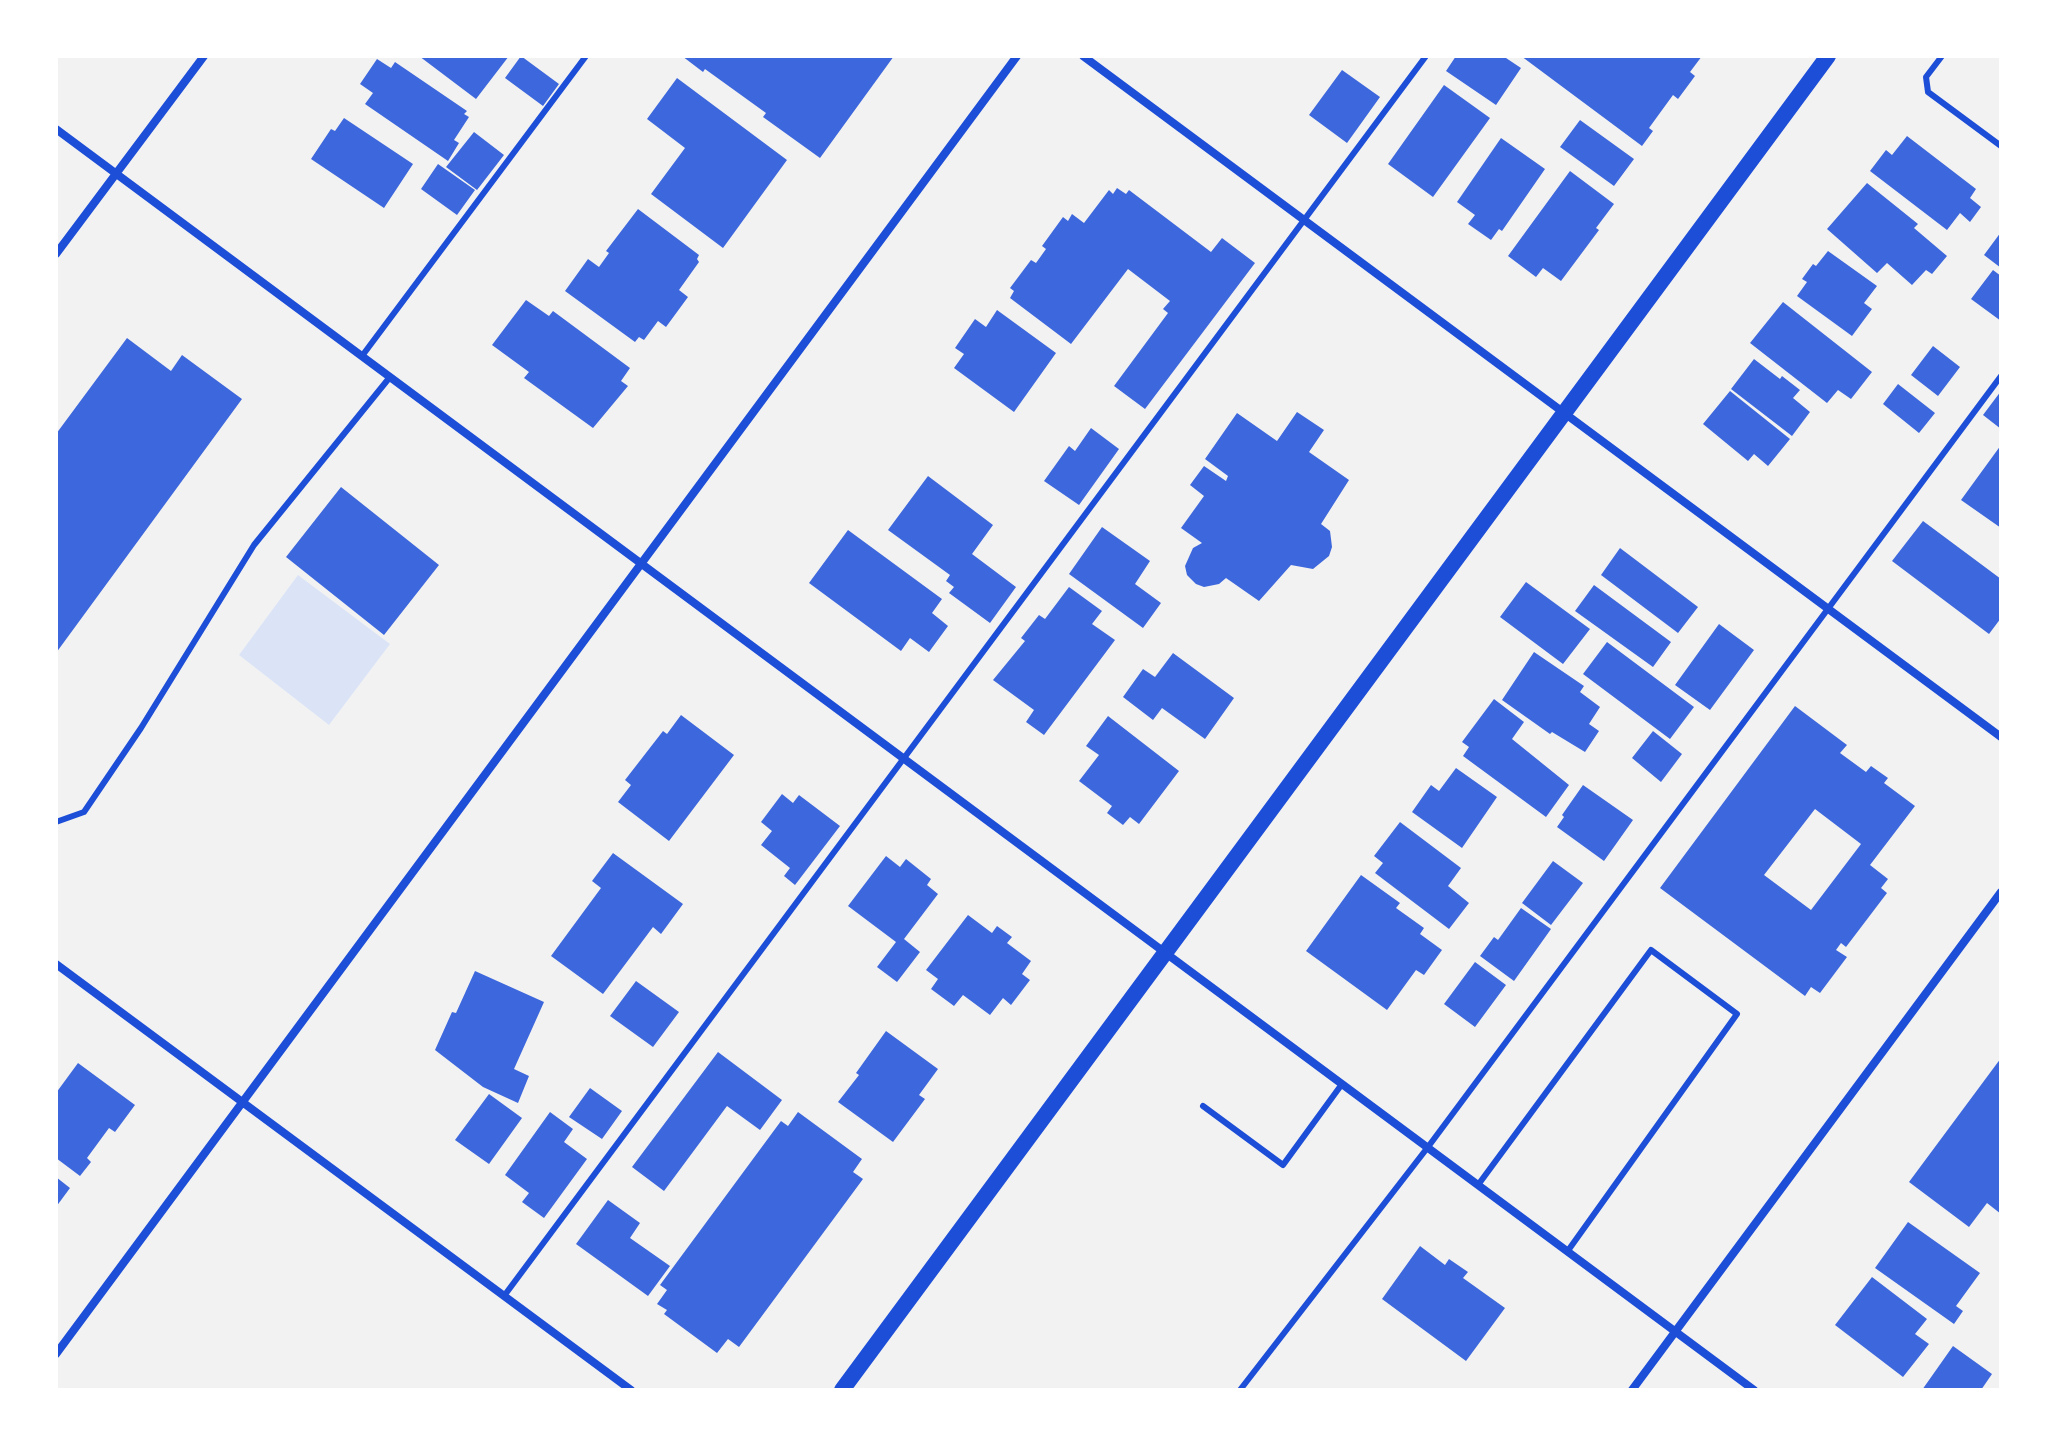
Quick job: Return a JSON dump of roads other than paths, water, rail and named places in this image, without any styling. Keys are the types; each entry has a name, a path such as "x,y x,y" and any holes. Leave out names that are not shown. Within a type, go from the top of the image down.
{"main road":[{"path":"842,1390 1828,56"}],"street":[{"path":"56,254 204,56"},
{"path":"56,1354 1017,56"},
{"path":"1083,56 2001,737"},
{"path":"56,129 1754,1390"},
{"path":"1632,1390 2001,892"},
{"path":"56,964 631,1390"}],"lane":[{"path":"362,356 586,56"},
{"path":"504,1296 1426,56"},
{"path":"1942,56 1926,77 1928,92 2001,146"},
{"path":"1240,1390 1428,1147 2001,376"},
{"path":"56,822 84,812 141,728 254,545 390,377"},
{"path":"1478,1185 1651,950 1737,1014 1567,1252"},
{"path":"1203,1106 1283,1165 1342,1084"}]}
